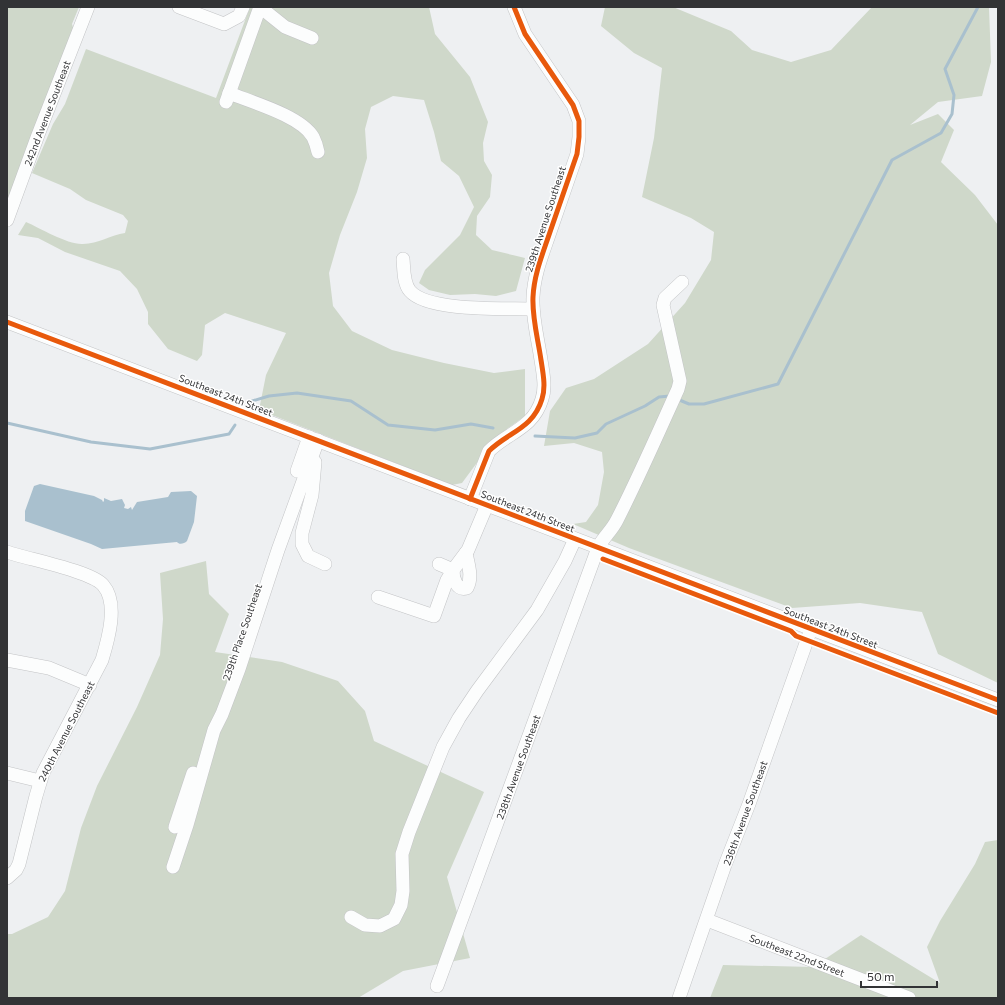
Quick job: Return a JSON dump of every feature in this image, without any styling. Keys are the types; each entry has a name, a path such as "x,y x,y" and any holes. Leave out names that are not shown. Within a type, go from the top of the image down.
{"street":[{"name":"242nd Avenue Southeast","path":"7,220 38,135 88,7"},
{"path":"179,7 224,24 239,16 243,7"},
{"path":"312,38 285,27 260,7 227,98 274,110 298,123 312,136 318,152"},
{"name":"239th Avenue Southeast","path":"470,498 489,451 495,445 531,421 537,412 542,399 544,374 533,309 534,284 536,273 577,154 579,137 579,121 573,105 524,34 514,7"},
{"path":"403,258 405,280 409,291 425,301 454,306 533,309"},
{"name":"238th Avenue Southeast","path":"437,986 597,548 616,523 637,480 680,381 663,304 665,298 682,282"},
{"name":"Southeast 24th Street","path":"7,322 998,700"},
{"path":"316,440 312,495 302,533 302,544 308,556 325,564"},
{"path":"173,867 187,825 214,730 222,714 239,669 316,440"},
{"name":"239th Place Southeast","path":"175,827 316,440"},
{"path":"378,597 434,616 447,580 468,550 487,505"},
{"path":"351,917 365,925 380,926 394,919 401,904 403,891 402,854 409,832 443,748 459,718 477,691 537,610 565,561 575,539"},
{"name":"240th Avenue Southeast","path":"7,552 97,580 104,586 109,596 112,610 107,643 102,660 40,782 19,864 16,870 9,877"},
{"path":"453,570 454,579 457,584 464,589 467,588 470,580 466,553"},
{"path":"439,564 453,570"},
{"name":"236th Avenue Southeast","path":"679,998 726,865 750,804 811,629"},
{"path":"7,660 49,668 90,685"},
{"path":"7,773 40,782"},
{"name":"Southeast 22nd Street","path":"707,920 909,998"}],"green space":[{"path":"7,7 79,7 72,24 74,31 7,205"},
{"path":"250,7 429,7 435,34 470,77 488,122 483,143 484,161 492,175 490,197 477,216 476,235 492,250 525,258 516,291 496,296 475,294 450,295 429,290 419,283 425,270 460,235 474,207 459,176 441,161 424,100 393,96 371,107 365,129 367,158 357,192 340,235 329,273 333,306 352,331 392,350 444,363 494,373 525,369 525,416 496,437 462,483 452,485 259,410 266,375 286,333 225,313 205,325 202,355 197,361 168,349 148,324 148,312 137,289 120,271 65,252 38,238 18,235 26,222 62,239 77,244 94,243 125,233 128,221 123,215 86,200 70,189 32,173 53,124 65,104 86,49 216,98"},
{"path":"605,7 673,7 731,31 752,50 791,62 831,50 872,7 989,7 991,62 982,96 938,102 910,125 938,114 954,130 941,162 975,195 998,225 998,683 938,654 922,612 860,603 792,608 629,548 573,524 586,522 598,505 604,472 602,452 574,443 544,446 550,411 566,388 594,379 648,344 685,303 711,260 714,232 691,218 642,197 654,138 662,68 634,53 601,26"},
{"path":"206,561 209,594 229,614 215,652 282,662 338,681 365,711 374,741 484,792 447,877 470,958 403,971 358,998 7,998 7,934 12,934 48,917 65,891 81,828 97,786 137,707 160,655 163,619 160,573"},
{"path":"998,840 998,998 710,998 723,965 813,967 861,935 940,983 927,947 940,921 975,864 985,842"}],"water":[{"path":"40,484 94,496 103,502 104,498 111,501 122,499 125,505 124,508 128,509 131,507 132,510 137,502 168,497 171,492 191,491 197,496 194,522 187,541 183,543 179,544 177,542 102,549 25,521 25,511 34,486"}],"waterway":[{"path":"677,399 689,404 704,404 778,384 892,160 941,133 952,114 954,95 945,69 978,7"},
{"path":"249,402 269,396 297,393 351,401 388,425 435,430 471,424 493,428"},
{"path":"535,436 575,438 597,433 606,424 645,406 659,397 670,396"},
{"path":"7,423 91,442 150,449 229,434 235,425"}],"cycle path":[{"path":"470,499 489,451 526,424 533,417 542,399 544,380 533,313 534,288 542,256 577,154 579,137 579,121 573,105 525,34 514,7"},
{"path":"7,322 998,700"},
{"path":"603,559 791,631 796,636 998,713"}]}
